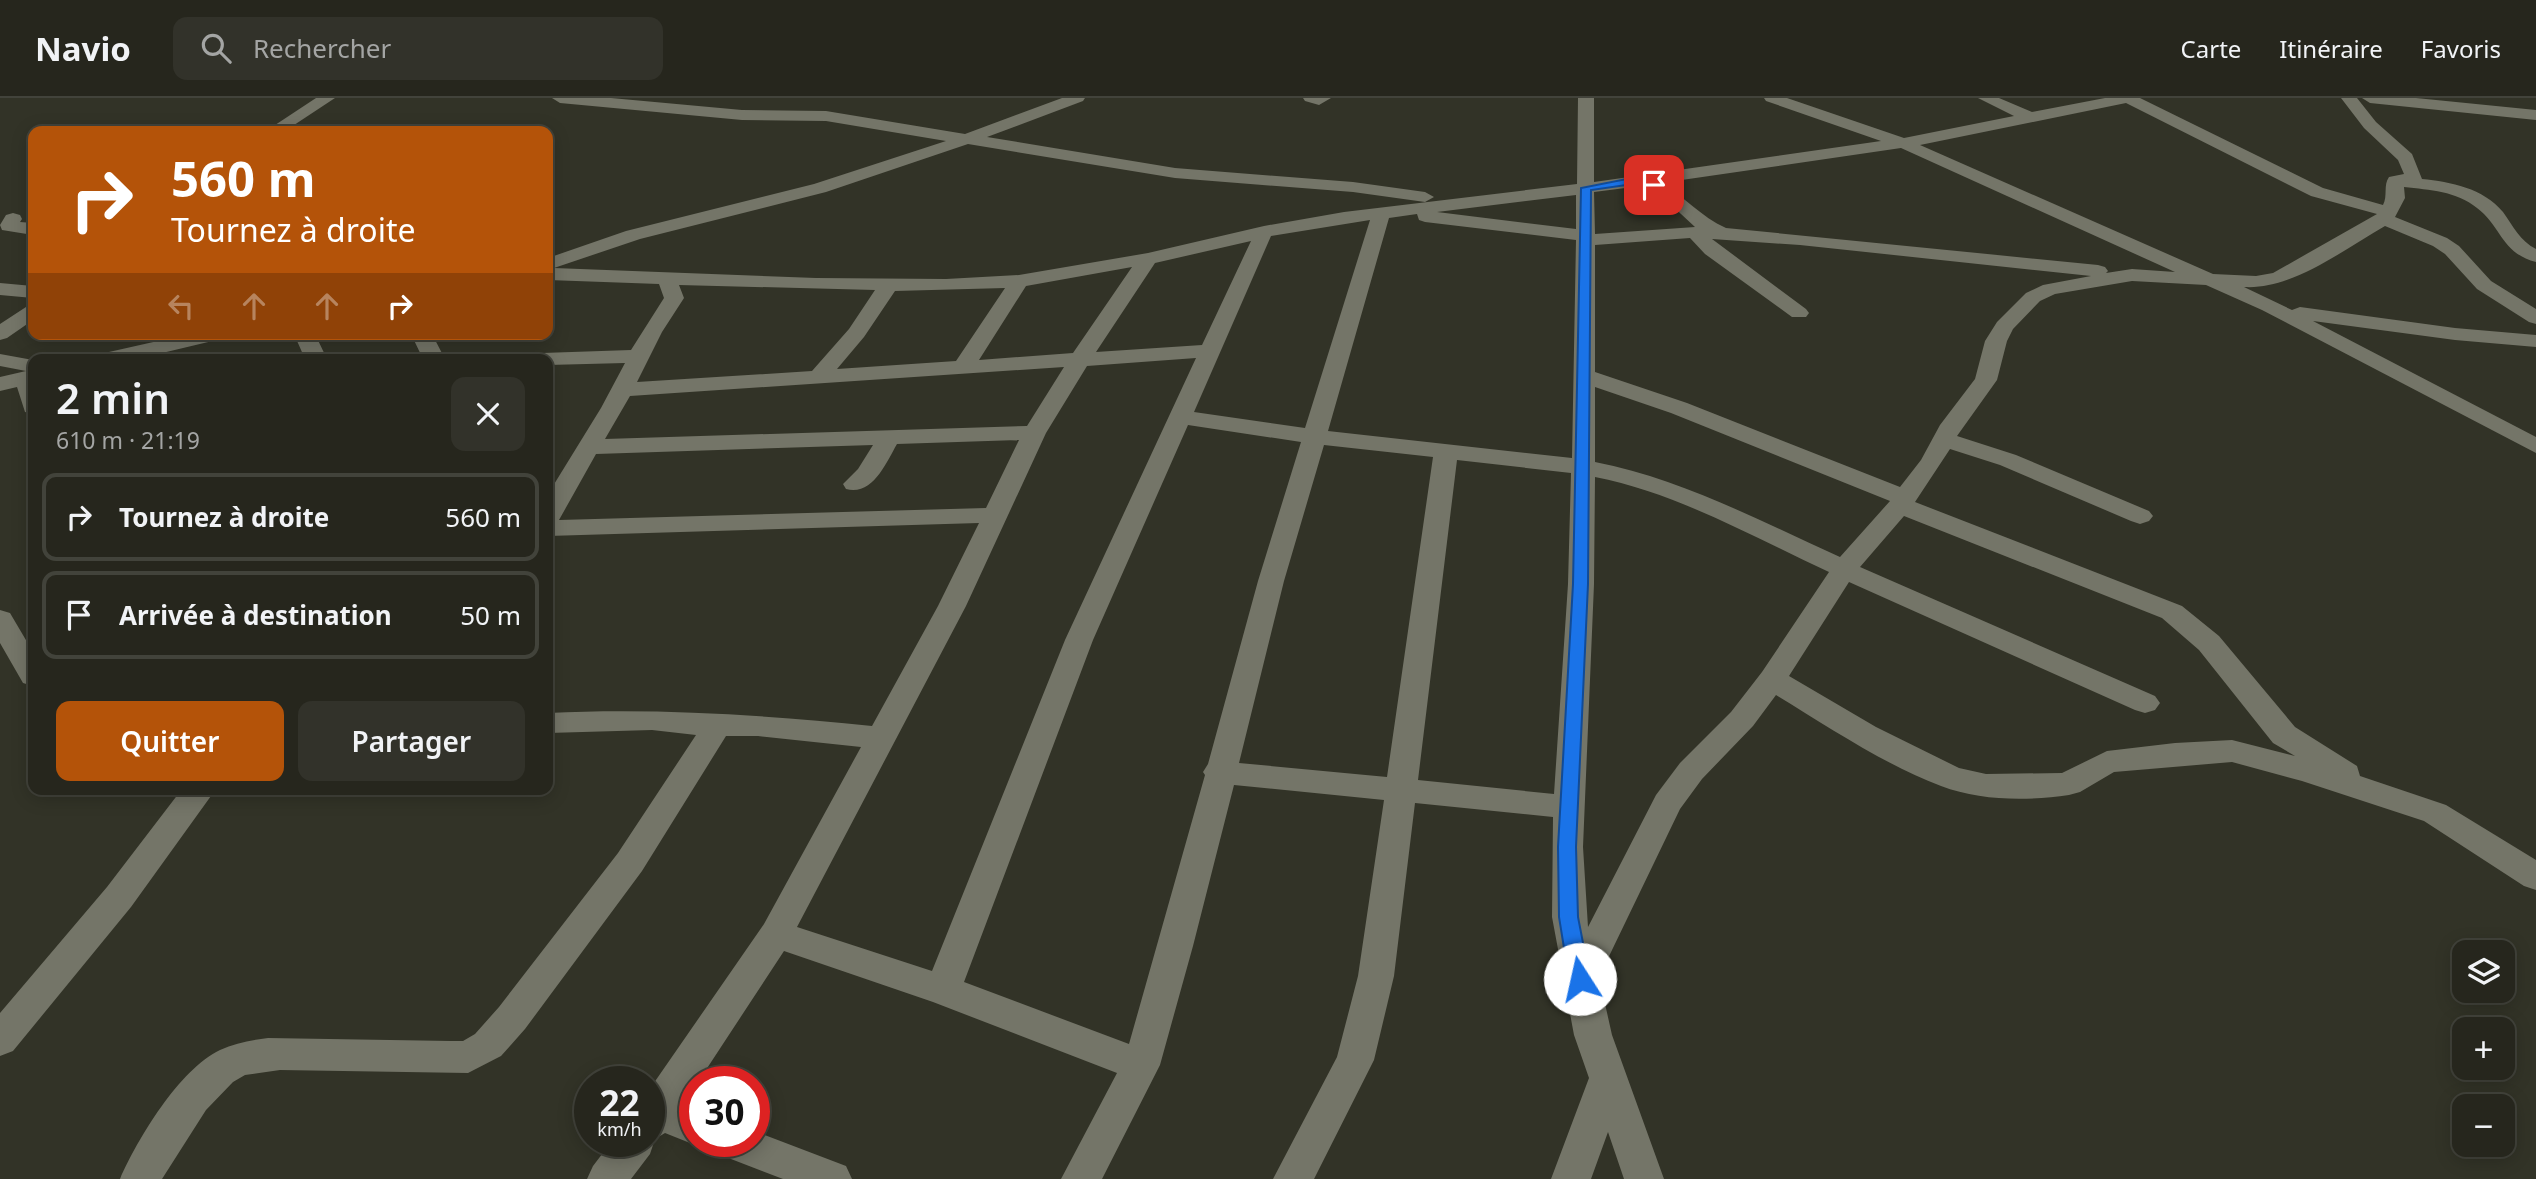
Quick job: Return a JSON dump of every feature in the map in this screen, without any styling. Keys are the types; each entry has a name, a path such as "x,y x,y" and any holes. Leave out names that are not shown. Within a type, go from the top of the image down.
{"street":[{"path":"560,98 743,115 826,116 964,140 992,138 1175,173 1353,187 1461,202"},
{"path":"992,138 1077,98"},
{"path":"1311,98 1323,98"},
{"path":"1586,98 1581,584 1569,807 1569,917 1593,1035 1644,1179"},
{"path":"1772,98 1903,143 2277,309 2536,446"},
{"path":"1986,98 2034,119"},
{"path":"553,275 670,288 700,281 946,285 1019,281 1148,259 1264,232 1387,212 1586,188 1903,143 2034,119 2128,98 2318,192 2386,215 2440,242 2452,250 2484,285 2536,318"},
{"path":"2349,98 2370,125 2400,151 2409,164 2414,178 2395,181"},
{"path":"2370,98 2535,116"},
{"path":"281,126 320,100"},
{"path":"553,262 633,235 820,188 964,140"},
{"path":"1642,179 1673,197 1703,225 1724,234"},
{"path":"1387,212 1585,238 1695,233 1794,237 2132,275 2256,282 2279,278 2386,215 2396,198 2395,181"},
{"path":"2395,181 2446,189 2479,200 2497,216 2516,247 2536,256"},
{"path":"1461,202 1462,221"},
{"path":"1081,1179 1142,1065 1176,946 1271,580 1387,212"},
{"path":"13,219 9,226 11,228 28,229"},
{"path":"943,990 1079,640 1264,232"},
{"path":"1695,233 1712,250 1799,313"},
{"path":"665,1100 776,934 952,606 1034,433 1148,259"},
{"path":"1580,979 1667,803 1691,771 1742,719 1772,679 1843,569 1903,501 1932,461 1943,439 1986,380 1996,341 2004,326 2034,297 2050,289 2132,275"},
{"path":"964,366 1019,281"},
{"path":"817,379 857,333 889,284"},
{"path":"553,506 562,485 590,447 622,390 663,311 670,288"},
{"path":"0,289 28,292"},
{"path":"2277,309 2534,344"},
{"path":"0,334 28,314"},
{"path":"130,354 192,340"},
{"path":"622,390 1209,351"},
{"path":"553,359 638,356"},
{"path":"3,366 28,372"},
{"path":"0,384 28,374"},
{"path":"1585,376 1679,408 2172,612 2208,643 2284,735 2374,792"},
{"path":"1179,417 1317,437 1583,467 1634,477 1701,503 2145,703"},
{"path":"590,447 1034,433"},
{"path":"855,484 867,474 890,437"},
{"path":"1943,439 2008,460 2140,516"},
{"path":"1293,1179 1355,1060 1376,976 1446,451"},
{"path":"553,528 994,515"},
{"path":"0,619 28,667"},
{"path":"1772,679 1865,735 1951,778 1986,786 2054,786 2069,784 2107,762 2217,751 2251,755 2435,813 2536,877"},
{"path":"553,723 652,720 718,726 758,725 882,738"},
{"path":"140,1179 173,1124 209,1081 231,1063 250,1057 288,1055 468,1057 488,1045 512,1018 630,862 718,726"},
{"path":"1219,772 1569,807"},
{"path":"0,1040 119,897 196,795"},
{"path":"776,934 943,990 1142,1065"},
{"path":"1571,1179 1608,1079"},
{"path":"770,1155 832,1179"},
{"path":"607,1179 624,1157"}],"route":[{"path":"1580,979 1569,917 1567,847 1581,584 1586,188 1642,179 1654,185"}]}
